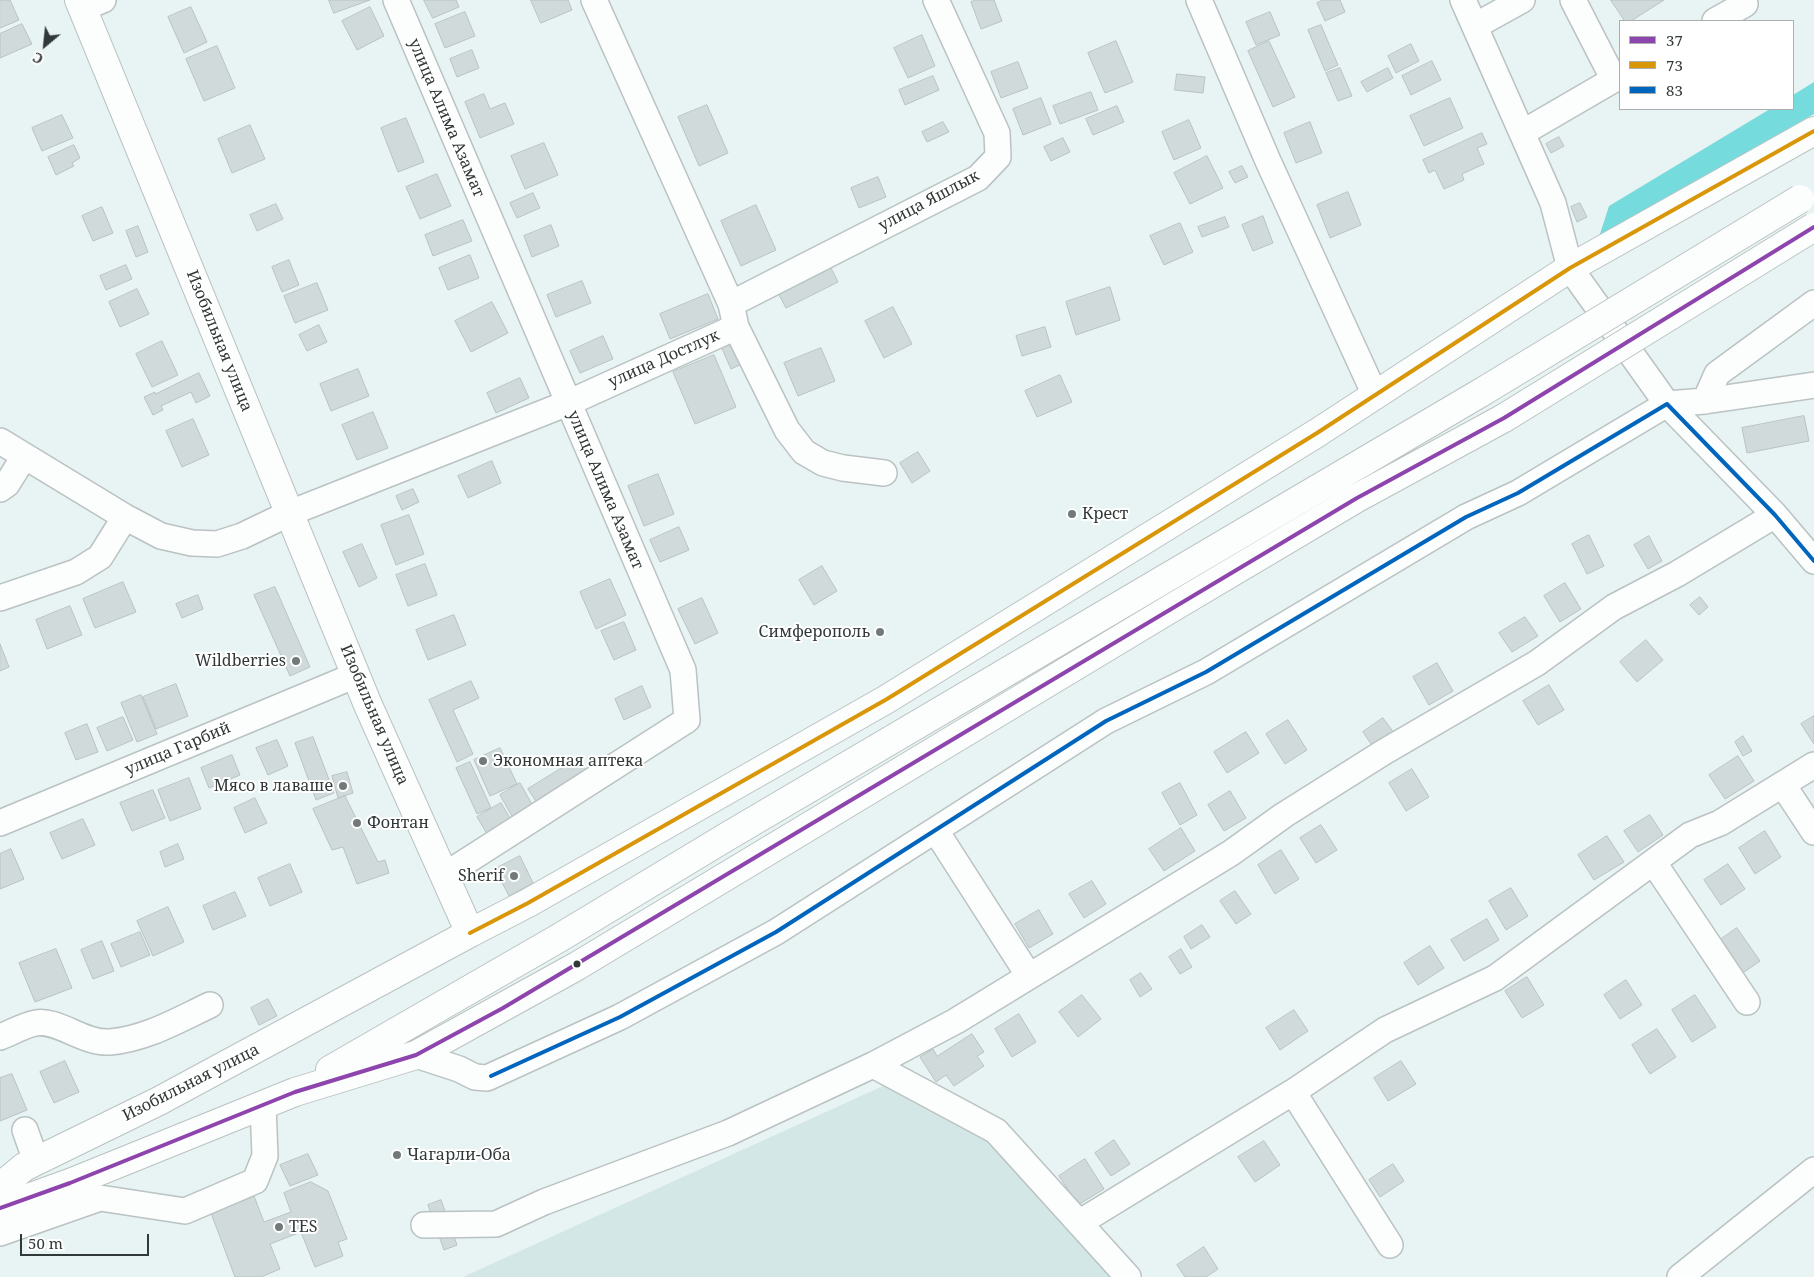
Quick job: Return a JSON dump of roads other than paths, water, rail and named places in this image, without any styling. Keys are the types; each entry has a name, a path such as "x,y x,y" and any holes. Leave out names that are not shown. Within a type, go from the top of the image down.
{"main road":[{"name":"Изобильная улица","path":"0,1187 24,1167 159,1101 470,933 356,675 88,3"},
{"path":"470,933 525,904 887,699 1375,396 1570,268 1814,131"},
{"path":"295,1092 1482,392 1807,194"},
{"path":"0,1208 70,1183 295,1092 416,1055 577,966 1358,498 1504,418 1814,227"},
{"path":"445,875 460,896 477,908 502,910 525,904"},
{"path":"402,970 435,942 449,916 450,904 445,875"},
{"path":"70,1183 159,1101"}],"street":[{"name":"улица Алима Азамат","path":"396,0 682,670 687,720 445,875"},
{"path":"594,0 733,315 787,430 804,452 823,462 843,468 884,472"},
{"name":"улица Яшлык","path":"733,315 978,178 998,157 997,133 936,0"},
{"path":"1199,0 1268,162 1375,396"},
{"path":"1462,0 1553,203 1570,268 1667,404 1775,515 1814,561"},
{"path":"1475,26 1522,0"},
{"path":"1522,133 1617,78 1573,0"},
{"path":"1717,20 1745,4 1742,0"},
{"path":"1705,401 1717,374 1812,307"},
{"name":"улица Достлук","path":"0,441 125,517 161,536 192,543 217,544 242,536 290,513 568,403 733,315"},
{"path":"416,1055 458,1069 475,1077 488,1078 620,1017 706,972 776,932 1106,721 1206,672 1466,517 1518,493 1667,404 1705,401 1814,385"},
{"path":"0,489 7,484 24,457"},
{"path":"424,1225 496,1224 544,1202 728,1134 873,1065 956,1021 1030,976 1231,853 1284,815 1384,752 1537,663 1614,607 1677,574 1775,515"},
{"path":"0,598 76,572 100,556 125,517"},
{"name":"улица Гарбий","path":"0,823 356,675"},
{"path":"1079,1223 1293,1092 1385,1030 1495,978 1690,835 1720,823 1814,765"},
{"path":"1783,785 1814,832"},
{"path":"936,831 1030,976"},
{"path":"1654,863 1746,1002"},
{"path":"0,1037 37,1023 56,1026 86,1039 109,1042 149,1034 210,1005"},
{"path":"873,1065 996,1131 1128,1277"},
{"path":"1293,1092 1390,1245"},
{"path":"0,1233 100,1198 186,1211 255,1181 265,1156 263,1105"},
{"path":"25,1130 36,1161"},
{"path":"1680,1277 1814,1170"}],"place":[{"name":"Крест","path":"1072,514"},
{"name":"Симферополь","path":"880,632"},
{"name":"Wildberries","path":"296,661"},
{"name":"Экономная аптека","path":"483,761"},
{"name":"Мясо в лаваше","path":"343,786"},
{"name":"Фонтан","path":"357,823"},
{"name":"Sherif","path":"514,876"},
{"name":"Чагарли-Оба","path":"397,1155"},
{"name":"TES","path":"279,1227"}]}
